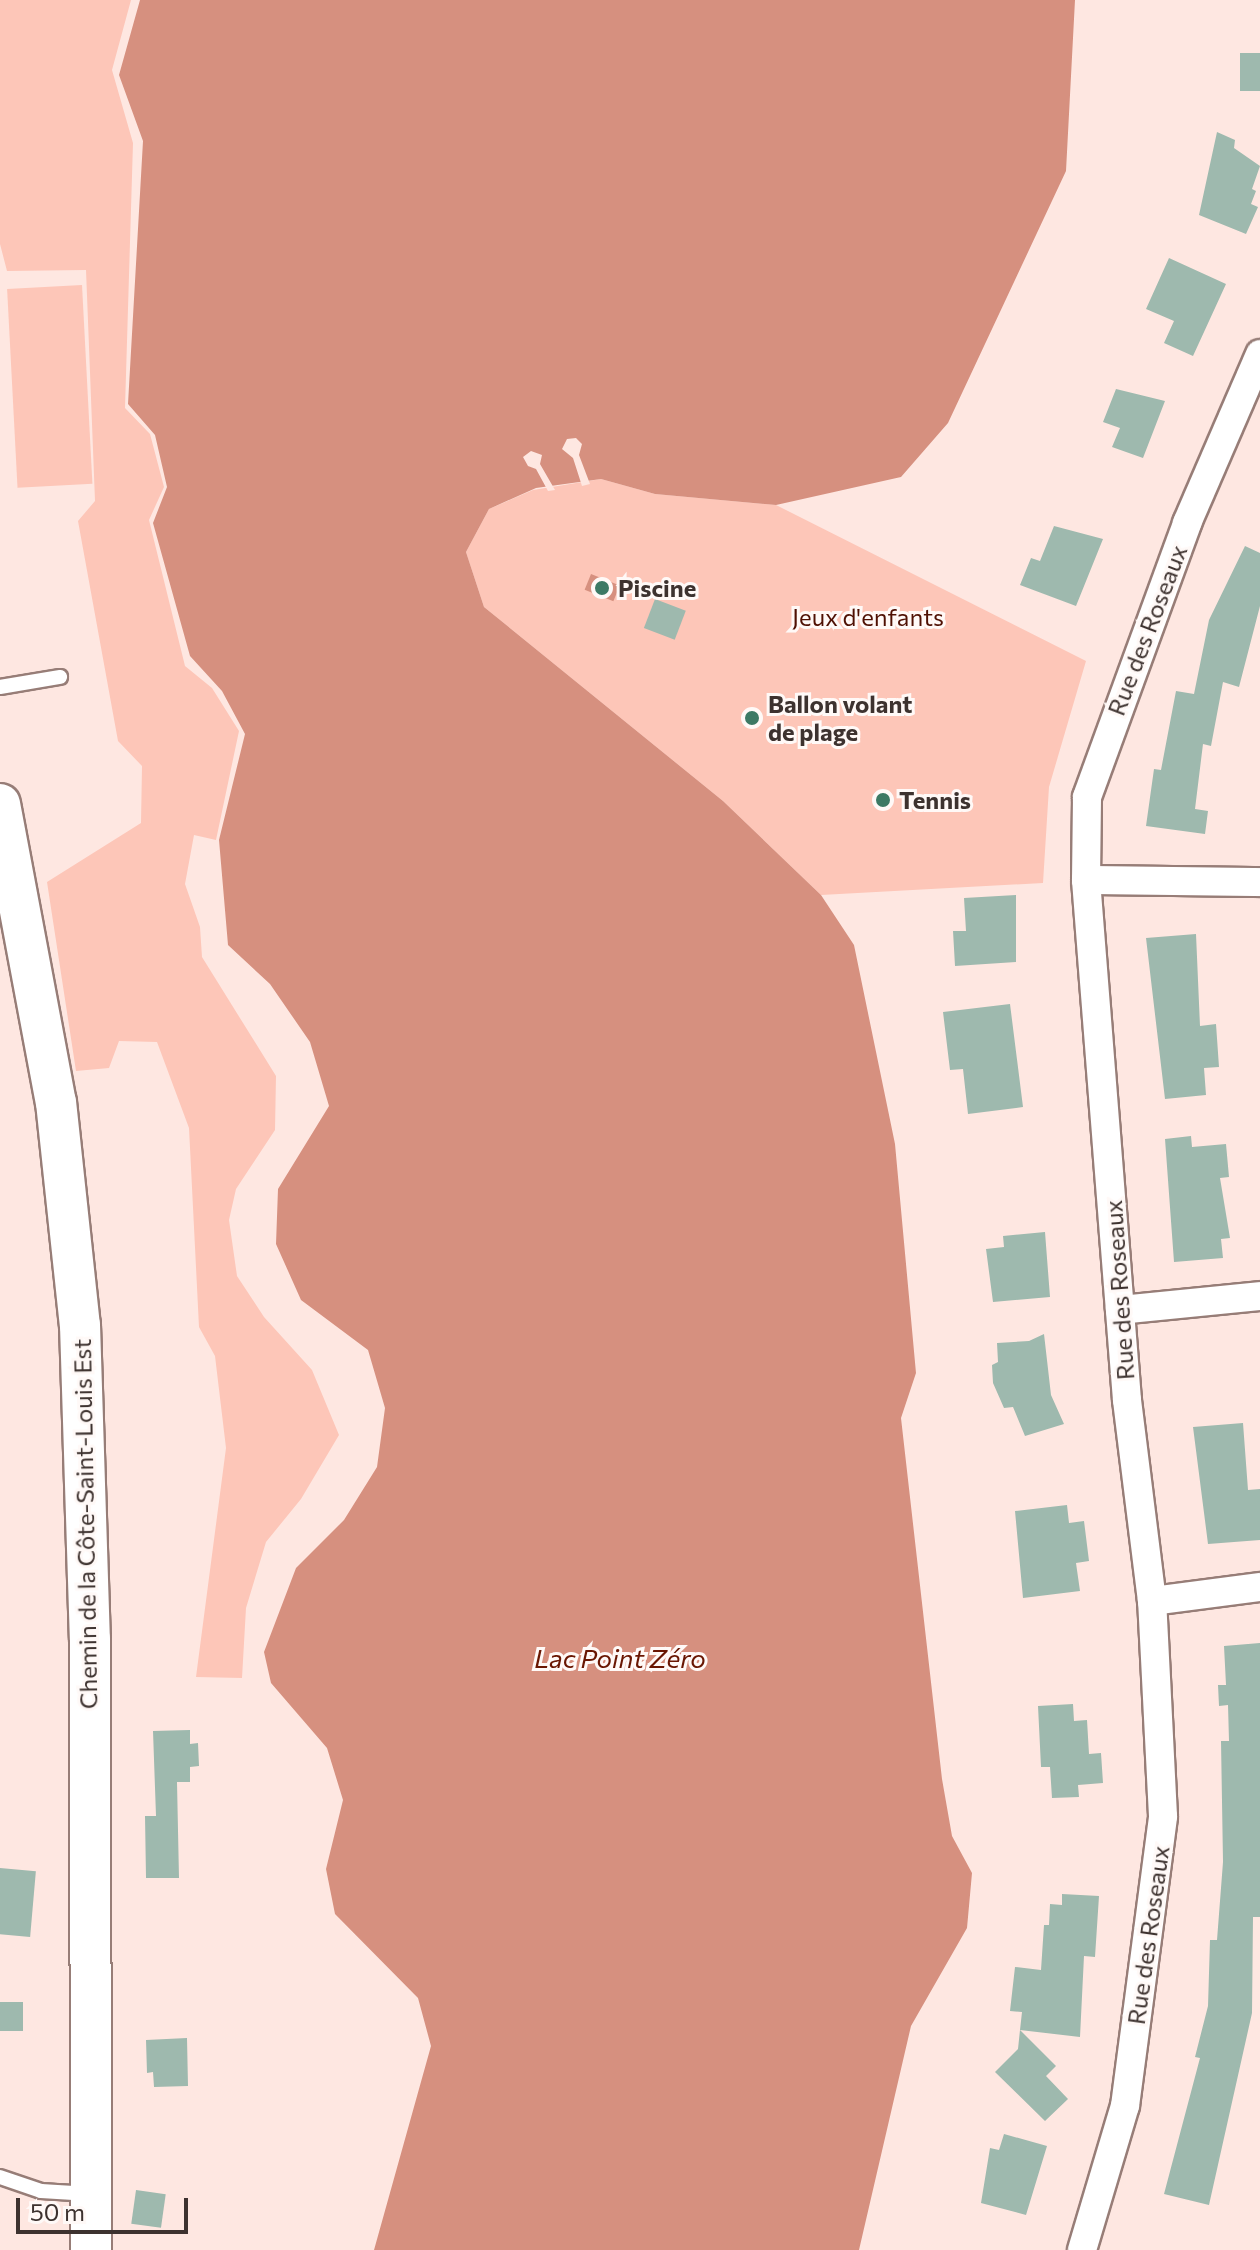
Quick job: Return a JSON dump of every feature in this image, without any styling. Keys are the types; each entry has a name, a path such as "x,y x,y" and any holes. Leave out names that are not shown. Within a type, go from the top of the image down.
{"street":[{"name":"Rue des Roseaux","path":"1082,2250 1125,2106 1163,1816 1152,1601 1120,1310 1086,880 1087,797 1093,772 1187,523 1250,415 1260,354"},
{"name":"Chemin de la Côte-Saint-Louis Est","path":"0,804 56,1102 80,1325 90,1639 91,2250"},
{"path":"1086,880 1260,882"},
{"path":"1120,1310 1260,1296"},
{"path":"1152,1601 1260,1587"}],"lane":[{"path":"0,687 60,677"},
{"path":"0,2177 41,2191 91,2195"}],"green space":[{"path":"0,0 131,0 112,70 133,143 125,408 150,434 164,487 149,520 185,666 212,688 239,731 216,840 194,835 185,884 200,927 202,957 276,1076 275,1130 236,1189 229,1220 237,1276 264,1317 312,1370 339,1435 301,1499 266,1542 246,1608 242,1678 196,1677 226,1448 215,1356 199,1327 189,1128 157,1042 119,1041 109,1068 76,1071 47,882 141,823 142,766 118,741 78,521 95,501 86,270 7,271 0,244"},
{"path":"82,285 92,484 18,488 7,289"},
{"name":"Jeux d'enfants","path":"601,479 655,494 776,505 1086,661 1049,787 1043,883 821,895 723,801 484,607 466,552 489,509 533,490"}],"water":[{"name":"Lac Point Zéro","path":"140,0 1075,0 1066,171 948,423 901,477 776,505 655,494 601,479 536,488 489,509 466,552 484,607 723,801 821,895 854,945 895,1144 916,1373 901,1418 942,1779 952,1836 972,1873 967,1928 911,2026 859,2250 374,2250 431,2046 418,1998 335,1914 326,1869 343,1800 327,1748 271,1683 264,1652 296,1568 344,1520 377,1467 385,1408 368,1350 301,1300 276,1244 278,1189 329,1106 310,1042 270,984 228,945 219,840 245,734 222,691 190,656 153,523 167,487 155,435 128,404 143,141 119,75"},
{"name":"Piscine","path":"591,574 620,586 613,601 585,590"}],"pier":[{"path":"576,438 582,444 579,455 590,484 582,486 573,458 562,449 567,439"},
{"path":"531,451 542,455 540,464 555,490 548,491 536,469 528,466 523,457"}],"building":[{"path":"1240,53 1260,53 1260,91 1240,91"},
{"path":"1217,132 1235,140 1234,148 1260,166 1252,189 1256,191 1251,204 1258,207 1246,234 1199,215"},
{"path":"1169,258 1226,284 1193,356 1164,343 1174,321 1146,309"},
{"path":"1116,389 1165,401 1143,458 1112,447 1120,428 1103,422"},
{"path":"1054,526 1103,539 1076,606 1020,585 1031,558 1040,561"},
{"path":"1245,546 1260,553 1260,606 1239,687 1223,682 1211,746 1203,744 1195,809 1208,811 1205,834 1146,826 1154,769 1161,770 1176,691 1194,694 1209,620"},
{"path":"655,599 686,611 675,640 644,628"},
{"path":"1016,895 1016,962 955,966 953,931 966,931 964,898"},
{"path":"1196,934 1200,1026 1216,1024 1219,1067 1204,1068 1206,1095 1165,1099 1146,938"},
{"path":"1010,1004 1023,1107 968,1114 963,1069 950,1070 943,1012"},
{"path":"1191,1136 1192,1147 1226,1144 1229,1177 1220,1178 1230,1238 1221,1239 1223,1258 1174,1262 1165,1139"},
{"path":"1045,1232 1050,1297 993,1302 986,1249 1004,1247 1003,1236"},
{"path":"1044,1334 1051,1395 1064,1424 1025,1436 1013,1407 1004,1408 993,1383 992,1365 998,1362 997,1343 1029,1341"},
{"path":"1243,1423 1248,1490 1260,1489 1260,1540 1208,1544 1193,1427"},
{"path":"1067,1505 1069,1523 1084,1521 1089,1561 1076,1563 1080,1591 1023,1598 1015,1511"},
{"path":"1260,1643 1260,1917 1253,1917 1252,2013 1209,2205 1164,2194 1200,2058 1195,2057 1208,2006 1210,1940 1217,1940 1223,1862 1221,1741 1229,1741 1228,1705 1219,1706 1218,1685 1226,1685 1224,1646"},
{"path":"1073,1704 1074,1721 1087,1720 1089,1754 1101,1753 1103,1783 1078,1785 1079,1797 1052,1798 1050,1767 1041,1767 1038,1706"},
{"path":"190,1730 190,1744 198,1743 199,1766 190,1767 190,1782 177,1782 179,1878 146,1878 145,1816 156,1816 153,1731"},
{"path":"0,1868 36,1871 30,1937 0,1934"},
{"path":"1062,1894 1099,1896 1095,1957 1084,1956 1080,2037 1020,2030 1022,2012 1010,2011 1015,1967 1041,1970 1044,1925 1049,1925 1050,1904 1062,1905"},
{"path":"0,2002 23,2002 23,2031 0,2031"},
{"path":"1020,2030 1056,2066 1046,2076 1068,2099 1045,2121 995,2072 1018,2049"},
{"path":"187,2038 188,2086 154,2087 153,2072 147,2073 146,2040"},
{"path":"1004,2134 1047,2146 1026,2215 981,2203 990,2148 999,2150"},
{"path":"136,2190 166,2194 161,2228 131,2224"}],"place":[{"name":"Piscine","path":"602,588"},
{"name":"Ballon volant de plage","path":"752,718"},
{"name":"Tennis","path":"883,800"}]}
